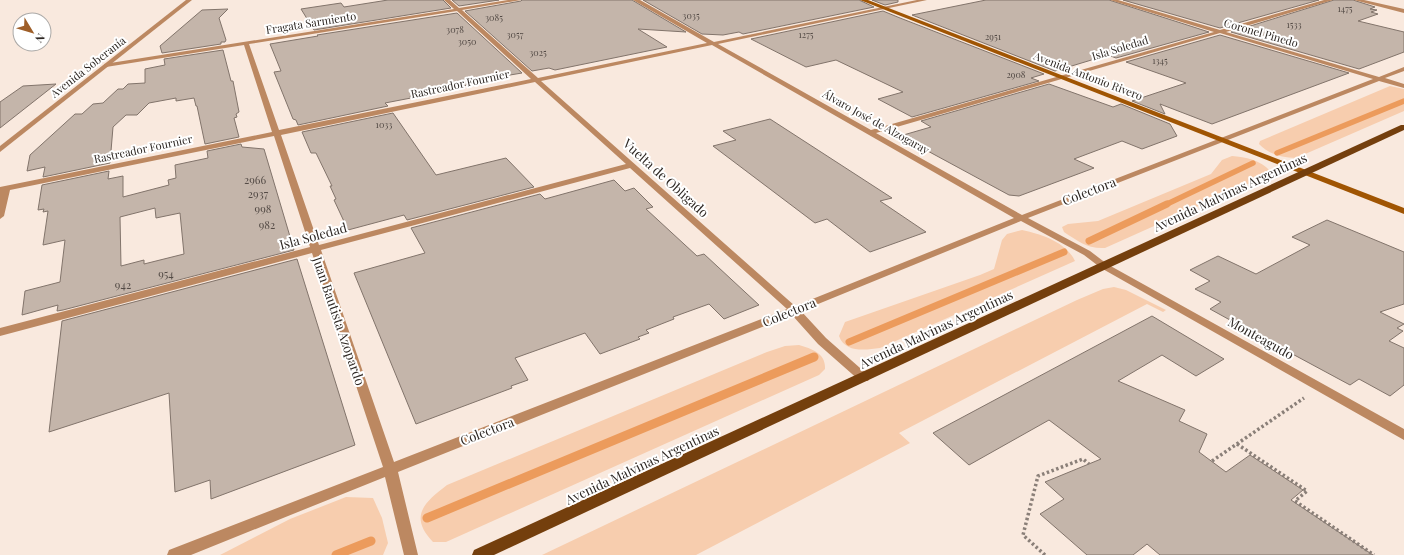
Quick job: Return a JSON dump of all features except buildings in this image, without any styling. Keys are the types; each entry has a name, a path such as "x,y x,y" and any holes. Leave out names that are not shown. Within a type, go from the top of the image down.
{"main road":[{"name":"Avenida Antonio Rivero","path":"863,0 1404,211"},
{"name":"Avenida Malvinas Argentinas","path":"479,555 1404,127"}],"street":[{"name":"Avenida Soberanía","path":"0,150 189,0"},
{"name":"Vuelta de Obligado","path":"447,0 794,310 822,341 864,378"},
{"name":"Fragata Sarmiento","path":"106,65 518,0"},
{"name":"Álvaro José de Alzogaray","path":"636,0 1021,218 1086,253 1104,266"},
{"name":"Rastreador Fournier","path":"3,190 924,0"},
{"name":"Coronel Pinedo","path":"1113,0 1404,86"},
{"name":"Isla Soledad","path":"871,132 1330,0"},
{"path":"1356,0 1404,11"},
{"name":"Juan Bautista Azopardo","path":"246,43 277,133 314,249 390,469 411,555"},
{"name":"Colectora","path":"174,555 794,310 1021,218 1404,69"},
{"name":"Isla Soledad","path":"0,332 632,165"},
{"path":"0,216 3,190"},
{"name":"Monteagudo","path":"1104,266 1404,435"}],"path":[{"path":"1212,461 1319,387"},
{"path":"1236,444 1307,491 1295,501 1374,555"},
{"path":"1045,555 1023,535 1038,476 1083,459 1089,464"}],"shaded area":[{"path":"1390,86 1404,89 1404,111 1296,158 1276,155 1267,151 1259,144 1260,141"},
{"path":"1232,156 1247,158 1262,164 1270,171 1268,175 1105,248 1088,246 1064,232 1062,227 1068,224 1098,221 1211,174 1222,160"},
{"path":"1022,230 1045,237 1059,244 1071,254 1075,261 880,348 862,350 851,348 842,341 839,336 845,322 994,269 1002,240 1007,234"},
{"path":"1114,287 1126,290 1166,310 1163,312 1147,304 899,433 910,443 696,555 542,555 1077,300 1103,289"},
{"path":"799,345 813,350 821,355 825,364 825,369 819,375 446,542 433,542 422,525 422,510 432,497 447,485 767,352 785,346"},
{"path":"346,497 373,498 382,518 388,543 383,555 220,555 290,519"}],"waterway":[{"path":"1277,153 1404,101"},
{"path":"1165,205 1253,163"},
{"path":"1089,241 1167,204"},
{"path":"849,342 1064,252"},
{"path":"427,518 814,357"},
{"path":"336,555 371,541"}]}
